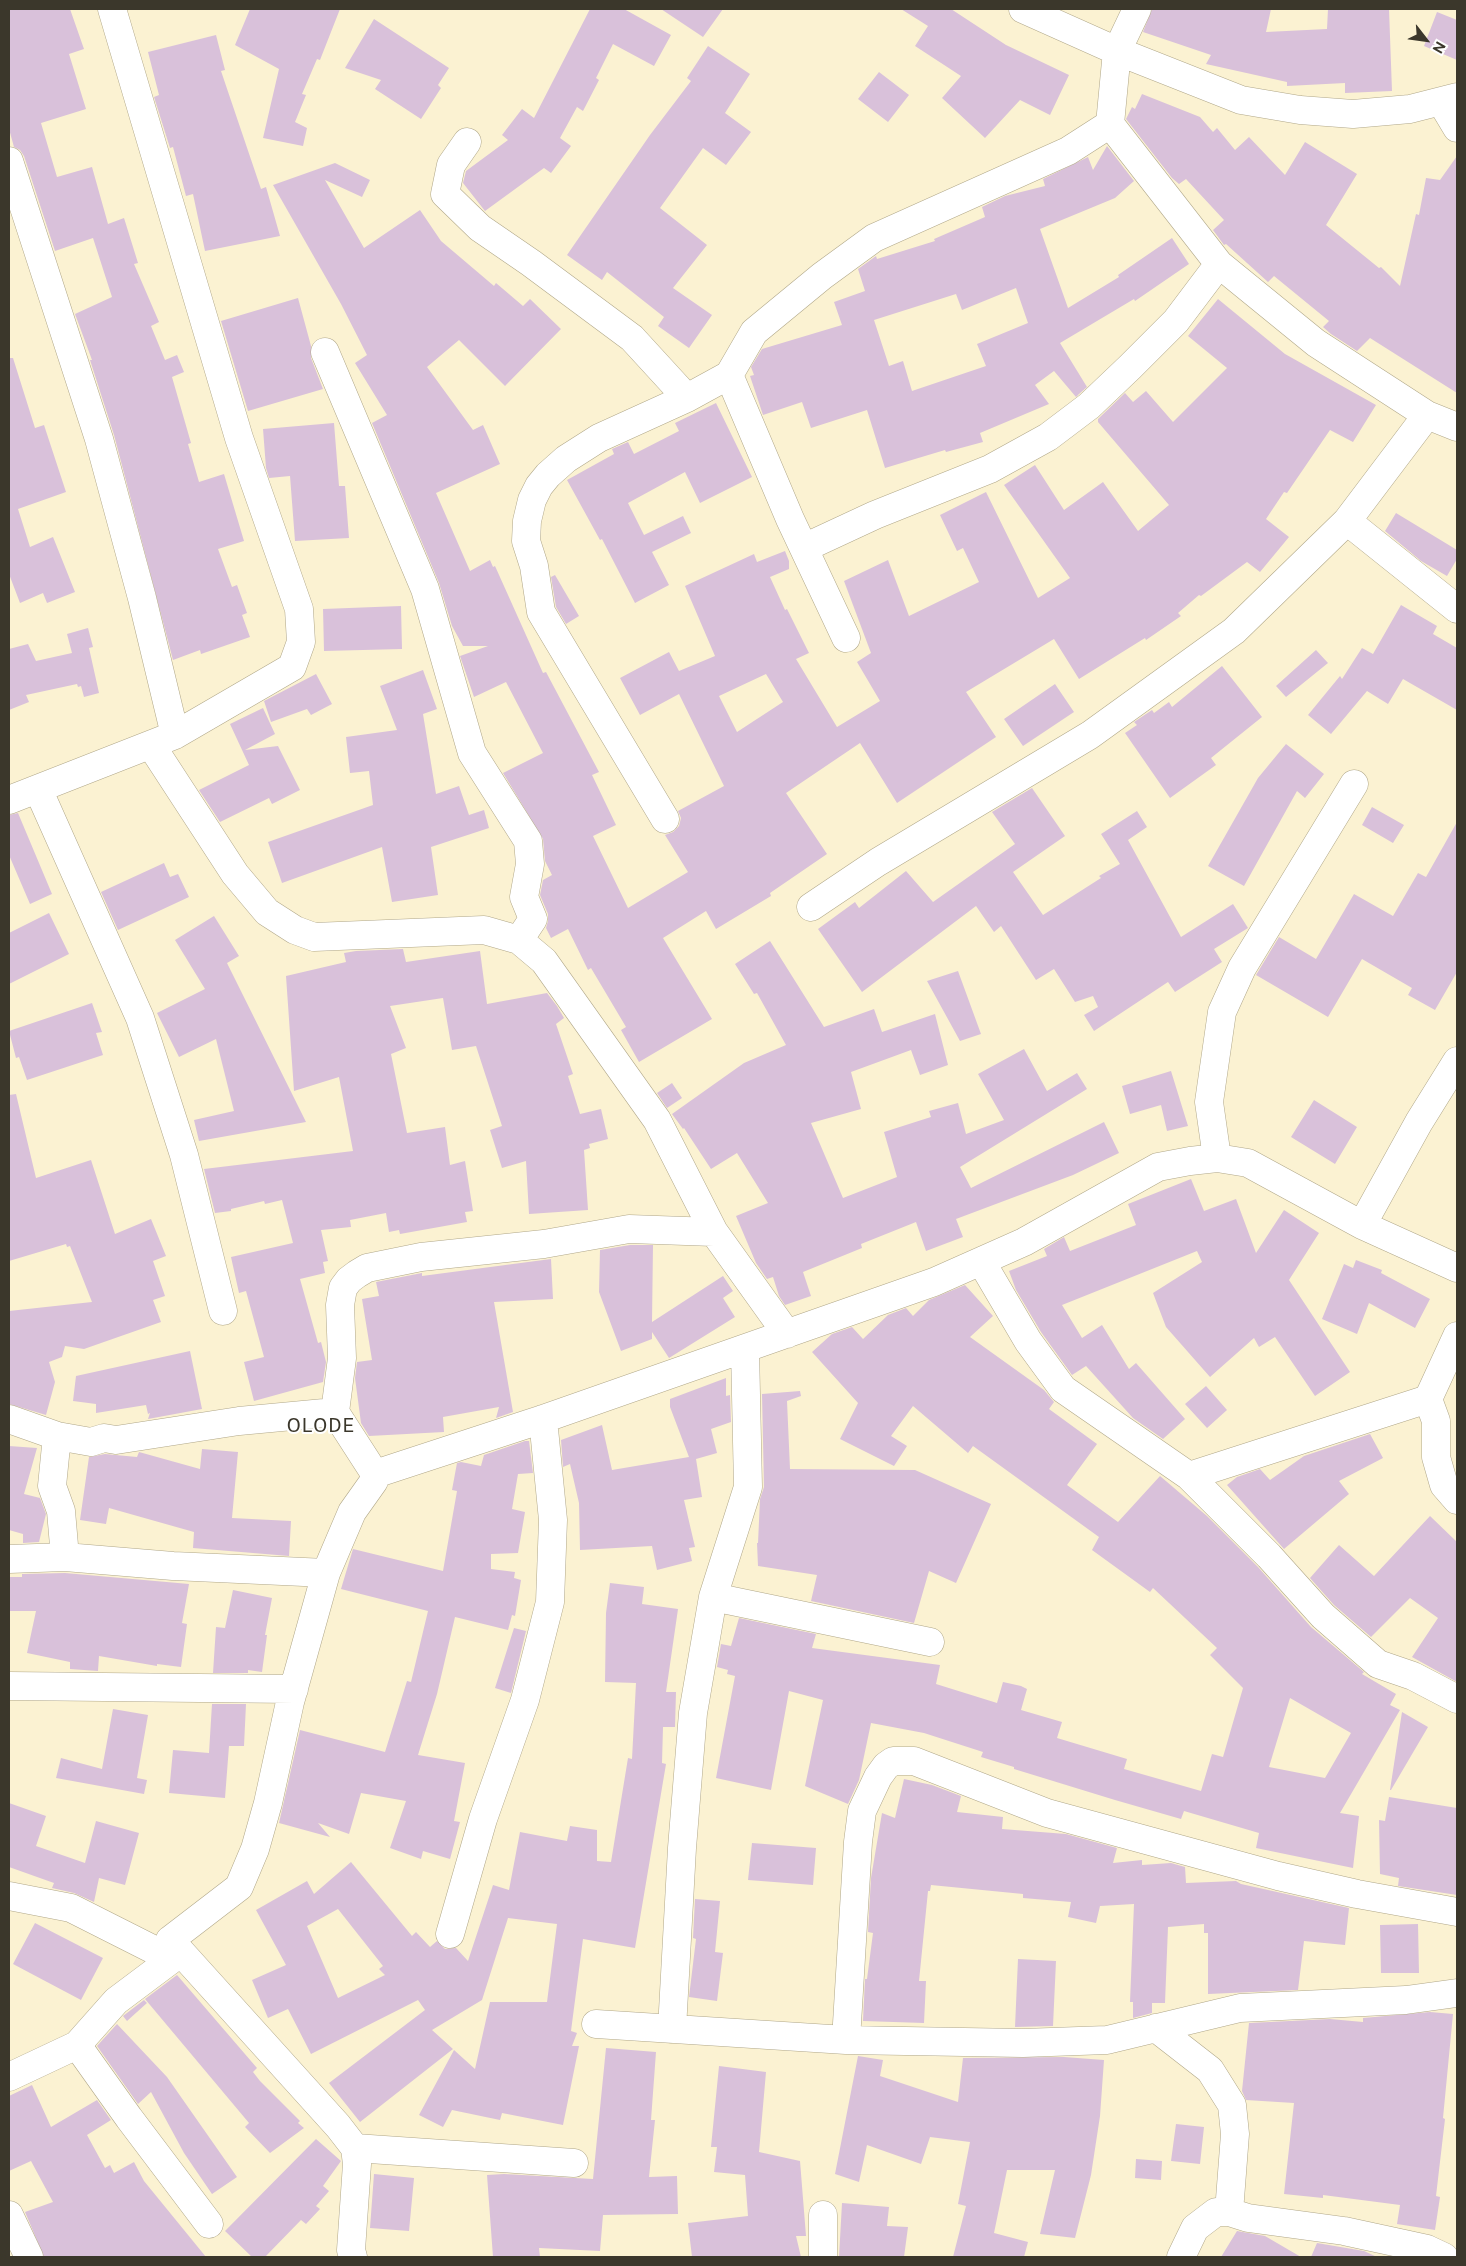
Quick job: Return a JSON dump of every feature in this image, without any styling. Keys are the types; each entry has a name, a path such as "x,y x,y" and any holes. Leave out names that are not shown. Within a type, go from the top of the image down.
{"street":[{"path":"9,800 163,740 292,667 301,642 299,609 239,438 112,9"},
{"path":"1023,9 1118,51 1241,100 1300,110 1353,114 1410,109 1450,100 1457,128"},
{"path":"1137,9 1118,51 1110,124 1219,264 1316,343 1427,415 1457,427"},
{"path":"665,819 541,612 534,566 526,541 532,500 539,486 566,459 599,438 687,398 729,375 754,332 822,276 874,238 1068,150 1110,124"},
{"path":"467,142 451,165 445,194 480,228 531,263 632,338 687,398"},
{"path":"9,161 99,439 142,598 163,740 235,874 267,912 294,930 314,937 484,930 519,940 544,961 560,981 657,1120 714,1232 787,1334"},
{"path":"804,548 874,515 990,469 1048,437 1089,406 1176,321 1219,264"},
{"path":"325,352 425,589 472,753 528,841 530,864 524,897 533,919 519,940"},
{"path":"729,375 804,548 846,638"},
{"path":"811,906 878,862 1090,735 1234,631 1347,522 1427,415"},
{"path":"1347,522 1457,609"},
{"path":"1217,1158 1209,1102 1222,1012 1242,968 1354,784"},
{"path":"38,789 140,1018 184,1155 223,1312"},
{"path":"1362,1225 1419,1122 1457,1061"},
{"path":"375,1474 543,1419 934,1282 1024,1242 1158,1167 1217,1158 1248,1163 1362,1225 1457,1268"},
{"path":"9,2077 77,2045 116,2001 239,1887 255,1849 268,1803 294,1689 326,1573 352,1512 374,1481 375,1474 334,1412 342,1358 340,1305 343,1288 349,1280 367,1268 421,1257 544,1244 629,1229 714,1232"},
{"path":"981,1261 1028,1341 1063,1388 1189,1476 1269,1556 1323,1616 1378,1664 1413,1676 1457,1699"},
{"path":"1457,1336 1428,1399 1436,1421 1436,1457 1444,1486 1457,1500"},
{"path":"672,2029 682,1848 693,1713 713,1597 748,1487 746,1349"},
{"path":"1189,1476 1428,1399"},
{"path":"9,1419 57,1436 91,1442 104,1438 116,1440 239,1421 334,1412"},
{"path":"450,1934 483,1819 525,1700 550,1602 553,1520 543,1419"},
{"path":"57,1436 52,1486 61,1511 65,1557"},
{"path":"9,1559 65,1557 173,1566 326,1573"},
{"path":"713,1597 930,1642"},
{"path":"9,1686 294,1689"},
{"path":"846,2040 858,1842 862,1811 878,1777 886,1766 893,1761 914,1761 1047,1813 1278,1876 1358,1894 1457,1912"},
{"path":"9,1896 71,1908 171,1950 338,2126 355,2148 357,2164 351,2250 353,2257"},
{"path":"596,2024 846,2040 1022,2043 1108,2040 1240,2008 1406,2000 1457,1993"},
{"path":"1156,2028 1210,2070 1232,2105 1235,2134 1230,2177 1229,2212"},
{"path":"77,2045 128,2118 209,2224"},
{"path":"355,2148 574,2163"},
{"path":"1181,2257 1195,2228 1216,2212 1229,2212 1248,2218 1344,2232 1427,2249 1444,2257"},
{"path":"9,2215 29,2257"},
{"path":"823,2215 824,2257"}],"building":[{"path":"9,9 70,9 84,49 69,54 86,109 41,123 57,177 92,167 108,224 124,218 138,263 134,264 159,322 151,326 165,360 177,355 184,372 172,377 191,443 188,444 199,482 224,474 244,541 218,549 232,587 237,585 247,613 242,615 250,637 201,654 200,650 173,660 114,435 90,360 92,360 75,314 112,297 93,238 55,251 24,156 20,150 14,147 9,129"},
{"path":"250,9 340,9 320,60 317,59 302,94 306,95 295,122 307,128 303,146 263,138 279,69 235,45"},
{"path":"590,9 624,9 671,35 654,66 613,44 596,78 599,80 583,111 577,107 560,138 571,146 551,173 544,168 485,211 463,183 466,171 508,140 502,135 522,109 534,118"},
{"path":"661,9 723,9 703,37"},
{"path":"901,9 951,9 1006,45 1069,75 1050,115 1020,100 985,138 942,98 961,76 915,46 928,26"},
{"path":"1152,9 1271,9 1266,32 1327,29 1328,9 1389,9 1392,91 1345,93 1345,83 1287,86 1287,82 1206,64 1211,55 1143,32"},
{"path":"1437,12 1457,20 1457,60 1424,46"},
{"path":"374,19 449,68 438,85 441,88 421,119 375,89 381,80 345,68"},
{"path":"216,35 225,70 221,71 261,189 266,187 280,236 205,251 193,194 186,196 173,147 170,148 154,97 159,95 148,52"},
{"path":"708,46 750,74 725,113 751,132 726,165 703,148 660,208 707,245 673,288 712,315 689,348 658,326 664,317 607,272 602,280 567,255 650,135 691,81 687,78"},
{"path":"879,72 909,95 888,122 858,99"},
{"path":"1142,94 1200,117 1213,132 1217,128 1235,150 1249,137 1285,175 1305,142 1357,174 1326,225 1379,268 1381,267 1400,286 1416,214 1419,215 1426,178 1440,180 1457,156 1457,393 1370,338 1357,351 1323,327 1329,321 1274,276 1268,282 1226,244 1224,245 1213,230 1224,220 1186,179 1179,184 1172,178 1126,119 1132,107 1135,109"},
{"path":"1107,146 1134,181 1115,198 1040,229 1068,308 1119,277 1118,275 1172,238 1189,264 1135,301 1134,299 1060,343 1087,387 1076,397 1054,371 1035,385 1049,404 980,433 983,442 946,452 945,450 885,468 867,410 811,428 802,402 763,415 750,376 754,375 751,367 762,349 842,325 834,302 865,291 858,269 876,256 877,259 935,241 934,239 985,217 982,207 1005,196 1045,186 1043,179 1088,157 1093,170","holes":["1016,288 1028,323 977,344 986,366 912,391 903,361 889,366 874,320 956,294 962,310"]},
{"path":"335,163 370,180 362,197 325,180 364,248 420,210 441,241 494,286 496,283 523,306 530,299 561,329 505,386 459,340 427,367 473,430 483,425 500,464 436,493 470,571 490,560 493,567 495,566 543,673 546,672 599,772 592,775 616,825 593,836 628,908 688,872 665,835 673,832 679,826 681,818 678,811 724,786 679,694 640,715 620,678 669,652 679,671 715,656 685,586 754,554 757,562 785,551 789,561 789,569 770,577 785,610 787,609 809,653 796,659 837,727 880,701 857,662 871,653 844,581 888,560 909,616 979,582 963,548 957,551 940,515 986,492 1038,598 1070,578 1004,485 1035,465 1064,510 1103,482 1138,531 1169,505 1098,422 1098,419 1125,393 1133,402 1146,391 1173,422 1227,368 1188,336 1218,299 1285,354 1376,405 1353,442 1330,430 1287,493 1284,492 1266,519 1289,537 1260,572 1247,562 1201,596 1199,595 1178,613 1181,616 1146,640 1145,638 1079,679 1054,639 966,692 996,737 897,803 860,743 786,793 827,854 770,893 771,896 716,929 706,911 663,938 712,1019 639,1062 621,1030 626,1027 591,968 588,970 568,929 551,938 546,928 548,914 540,895 543,880 552,875 545,861 543,839 503,773 543,753 506,682 474,697 460,656 488,646 463,646 452,626 439,583 372,423 387,415 355,363 367,355 341,304 273,185","holes":["766,674 783,702 737,732 719,696"]},
{"path":"298,298 311,346 311,358 323,389 248,411 221,321"},
{"path":"9,358 13,358 35,428 44,425 66,492 18,509 30,547 53,537 75,592 47,603 43,593 20,603 9,574"},
{"path":"716,403 752,477 700,503 685,472 628,503 644,535 683,516 691,533 652,552 669,585 635,603 602,539 600,540 567,480 614,454 612,449 628,442 634,454 679,431 675,423"},
{"path":"334,423 339,486 345,486 349,538 295,541 290,476 269,478 266,468 263,429"},
{"path":"1396,513 1457,550 1457,559 1447,576 1421,561 1385,531"},
{"path":"555,575 579,616 566,624 556,607 551,577"},
{"path":"1401,605 1437,626 1433,634 1457,648 1457,710 1403,679 1388,704 1367,691 1331,734 1308,715 1340,676 1342,679 1362,648 1373,654"},
{"path":"401,606 402,649 324,651 323,609"},
{"path":"88,628 93,647 89,648 99,693 84,697 81,686 78,687 77,684 26,695 29,702 9,710 9,649 28,644 36,661 72,653 67,634"},
{"path":"1316,650 1328,663 1286,697 1276,686"},
{"path":"1222,666 1262,717 1211,758 1216,765 1170,798 1125,733 1137,725 1134,722 1152,710 1154,713 1169,702 1172,707"},
{"path":"423,670 437,709 423,714 436,794 459,786 469,815 484,810 489,828 431,847 438,895 392,902 382,847 282,883 268,842 373,805 369,771 350,773 346,737 397,730 380,686"},
{"path":"316,674 332,704 311,715 307,709 271,722 264,701"},
{"path":"1055,684 1074,712 1023,746 1004,719"},
{"path":"263,708 275,734 245,750 278,746 300,790 272,804 269,798 220,822 199,790 249,765 230,724"},
{"path":"1286,744 1324,774 1305,798 1297,791 1244,886 1208,866 1258,778"},
{"path":"1032,788 1065,836 1013,872 1043,915 1101,878 1099,876 1120,864 1101,834 1137,811 1147,827 1128,840 1181,937 1233,904 1248,928 1214,949 1222,962 1175,992 1168,982 1094,1031 1084,1015 1098,1007 1093,996 1075,1002 1054,969 1036,980 1001,926 994,932 976,906 862,992 818,929 855,902 859,908 906,871 933,902 1015,844 992,812"},
{"path":"1372,807 1404,825 1393,843 1362,825"},
{"path":"18,813 52,894 30,904 9,855 9,815"},
{"path":"1457,822 1457,972 1435,1010 1408,995 1412,988 1362,959 1328,1017 1256,975 1279,937 1316,959 1354,894 1393,916 1418,873 1426,877"},
{"path":"164,863 170,877 178,874 189,897 118,930 101,892"},
{"path":"49,913 69,954 9,984 9,933"},
{"path":"214,916 239,956 227,963 306,1122 199,1141 194,1120 234,1111 216,1039 179,1057 157,1013 205,989 175,940"},
{"path":"770,941 824,1027 874,1009 882,1032 935,1014 948,1065 920,1075 911,1050 851,1072 861,1109 811,1123 843,1198 897,1177 884,1132 931,1117 929,1111 958,1103 966,1134 1004,1120 978,1074 1024,1049 1047,1091 1077,1073 1087,1089 960,1167 971,1188 1104,1122 1119,1153 1073,1175 956,1219 963,1237 926,1251 916,1222 861,1244 862,1248 803,1272 811,1296 785,1305 779,1296 773,1277 767,1279 756,1263 736,1216 768,1203 737,1153 711,1169 684,1128 672,1114 744,1063 786,1045 757,993 754,994 735,964"},
{"path":"403,949 406,962 480,951 487,1004 547,993 557,1006 564,1018 556,1024 573,1074 568,1076 580,1114 601,1109 608,1139 589,1144 590,1148 584,1150 588,1210 529,1214 526,1161 502,1168 490,1130 502,1126 476,1046 452,1050 443,998 390,1006 406,1048 391,1054 407,1133 445,1127 450,1165 465,1161 473,1211 465,1212 467,1222 400,1234 399,1230 389,1232 386,1213 350,1220 351,1227 321,1230 328,1261 323,1262 325,1273 300,1279 318,1343 321,1342 326,1362 323,1382 254,1401 244,1362 264,1357 246,1291 239,1293 231,1257 293,1243 282,1200 265,1204 264,1201 231,1209 231,1211 215,1213 204,1169 353,1151 339,1077 294,1091 286,976 346,962 344,953"},
{"path":"958,971 981,1034 960,1041 927,981"},
{"path":"92,1003 102,1032 96,1033 103,1055 27,1080 19,1057 16,1058 9,1031"},
{"path":"1171,1071 1188,1126 1167,1131 1161,1105 1130,1114 1122,1086"},
{"path":"672,1083 682,1098 667,1108 657,1093"},
{"path":"16,1094 36,1178 91,1160 115,1234 151,1219 166,1256 153,1261 165,1296 153,1300 161,1322 84,1349 65,1346 62,1357 49,1362 55,1382 46,1415 9,1404 9,1311 92,1302 70,1246 67,1247 66,1244 9,1261 9,1095"},
{"path":"1314,1100 1357,1127 1335,1164 1291,1137"},
{"path":"1191,1179 1204,1211 1236,1199 1256,1253 1284,1210 1319,1233 1289,1280 1350,1372 1315,1396 1275,1337 1259,1347 1254,1338 1210,1377 1166,1327 1153,1293 1202,1262 1197,1251 1062,1305 1082,1338 1102,1325 1129,1369 1136,1363 1185,1419 1163,1439 1133,1418 1086,1366 1072,1375 1041,1332 1016,1290 1009,1271 1047,1256 1044,1249 1064,1237 1070,1251 1136,1225 1128,1204"},
{"path":"630,1245 653,1245 652,1322 723,1276 733,1291 723,1298 735,1317 669,1358 652,1332 652,1339 621,1351 599,1292 600,1250"},
{"path":"551,1259 553,1299 494,1302 513,1412 496,1418 499,1407 443,1417 444,1432 369,1436 361,1423 355,1378 357,1362 372,1360 362,1299 379,1296 376,1282 422,1273 422,1276"},
{"path":"1356,1260 1382,1270 1381,1273 1430,1299 1415,1328 1369,1303 1357,1334 1322,1319 1344,1264 1353,1268"},
{"path":"965,1285 993,1316 970,1337 1044,1390 1054,1402 1049,1409 1097,1444 1067,1485 1118,1522 1160,1476 1207,1516 1258,1567 1311,1627 1364,1672 1362,1674 1396,1694 1390,1705 1400,1710 1340,1813 1359,1816 1353,1868 1256,1848 1259,1833 1184,1811 1181,1819 1014,1769 1014,1767 981,1757 983,1752 924,1733 871,1723 859,1780 848,1804 805,1786 823,1700 789,1691 771,1790 716,1778 735,1676 727,1674 728,1670 717,1667 721,1644 731,1646 739,1618 816,1634 812,1648 940,1665 936,1684 997,1703 1003,1682 1021,1686 1027,1689 1021,1710 1062,1722 1057,1738 1127,1759 1124,1769 1201,1791 1212,1754 1223,1757 1243,1688 1210,1655 1217,1648 1153,1588 1150,1592 1092,1550 1099,1537 973,1446 968,1453 913,1406 891,1436 907,1446 894,1466 840,1439 858,1403 812,1352 832,1334 852,1327 863,1339 888,1315 906,1308 913,1316 929,1300","holes":["1290,1698 1351,1733 1325,1778 1269,1767"]},
{"path":"190,1351 202,1409 148,1419 150,1413 148,1414 146,1405 96,1413 96,1404 73,1401 76,1376"},
{"path":"726,1378 726,1396 730,1395 731,1422 711,1429 717,1453 696,1459 702,1497 684,1500 695,1547 689,1548 692,1561 657,1570 652,1546 580,1550 579,1503 570,1464 563,1467 561,1440 602,1425 612,1470 689,1457 670,1407 670,1399"},
{"path":"1206,1386 1227,1410 1207,1428 1185,1404"},
{"path":"800,1391 801,1396 787,1401 790,1469 915,1470 991,1504 956,1583 929,1571 914,1623 811,1601 817,1575 758,1566 757,1543 760,1499 764,1487 762,1394"},
{"path":"1370,1434 1383,1458 1339,1481 1349,1494 1284,1549 1227,1485 1237,1477 1260,1469 1270,1480 1304,1456"},
{"path":"529,1441 533,1473 518,1474 512,1509 525,1512 518,1553 491,1554 491,1569 515,1572 514,1578 521,1580 515,1616 512,1615 508,1630 455,1617 437,1694 418,1755 465,1763 454,1821 460,1822 450,1859 423,1851 421,1859 390,1848 406,1801 361,1793 349,1834 318,1823 330,1837 279,1823 300,1730 385,1752 407,1681 411,1682 428,1611 341,1589 353,1549 443,1571 457,1491 452,1490 457,1463 481,1466 484,1455"},
{"path":"9,1446 37,1448 24,1494 40,1498 46,1514 39,1542 23,1543 23,1534 9,1530"},
{"path":"202,1449 238,1452 232,1518 291,1521 289,1556 193,1548 194,1532 109,1508 106,1524 80,1520 89,1457 105,1454 137,1457 139,1452 200,1469"},
{"path":"1430,1516 1457,1542 1457,1682 1412,1657 1438,1618 1410,1598 1371,1637 1334,1605 1310,1578 1339,1545 1374,1576"},
{"path":"65,1573 189,1584 182,1623 187,1624 181,1667 157,1664 157,1666 99,1656 98,1671 70,1669 70,1662 27,1653 36,1611 9,1611 9,1577 22,1577 22,1574"},
{"path":"610,1583 644,1587 642,1604 678,1609 666,1692 676,1692 675,1727 663,1727 662,1763 666,1764 635,1948 583,1939 571,2031 577,2033 572,2046 579,2046 563,2125 502,2113 500,2120 452,2110 443,2127 419,2115 454,2050 475,2069 490,2002 547,2002 557,1924 508,1918 482,2000 432,2030 453,2049 360,2122 329,2083 425,2010 418,2000 311,2054 288,2009 268,2018 252,1980 286,1965 256,1910 307,1881 314,1894 351,1862 412,1936 416,1932 430,1947 437,1941 445,1949 456,1948 468,1961 493,1885 509,1890 520,1832 567,1841 570,1826 597,1830 597,1861 611,1862 628,1758 632,1759 636,1683 605,1682 606,1613","holes":["338,1909 383,1966 379,1969 385,1975 338,1998 307,1926"]},
{"path":"233,1590 272,1598 265,1635 267,1635 262,1672 248,1670 248,1673 213,1673 216,1627 225,1628"},
{"path":"514,1628 526,1631 511,1693 495,1688"},
{"path":"212,1704 246,1704 244,1746 229,1746 225,1798 169,1793 173,1750 209,1753"},
{"path":"113,1709 148,1715 137,1778 147,1780 144,1794 56,1778 61,1758 102,1769"},
{"path":"1402,1712 1428,1727 1390,1790"},
{"path":"904,1779 932,1785 961,1796 957,1812 1003,1817 1002,1829 1066,1834 1117,1848 1113,1863 1142,1860 1142,1865 1171,1863 1185,1867 1186,1883 1236,1881 1241,1884 1349,1908 1345,1945 1304,1941 1298,1990 1208,1994 1208,1933 1204,1933 1204,1924 1168,1927 1165,2003 1152,2003 1152,2013 1133,2018 1133,2002 1130,2002 1134,1904 1100,1906 1096,1923 1068,1917 1071,1902 1023,1898 1023,1894 931,1885 930,1891 928,1891 919,1981 926,1981 924,2023 863,2021 865,1979 867,1979 873,1933 868,1932 871,1878 882,1813 895,1818"},
{"path":"1389,1797 1457,1808 1457,1895 1398,1886 1399,1878 1380,1874 1379,1820 1385,1821"},
{"path":"9,1803 46,1816 36,1846 85,1863 96,1821 139,1833 125,1885 99,1878 94,1902 74,1893 52,1888 54,1883 9,1867"},
{"path":"752,1843 816,1848 813,1885 748,1880"},
{"path":"695,1899 720,1901 715,1952 723,1953 717,2001 689,1997 696,1939 693,1938"},
{"path":"35,1923 103,1958 81,2000 13,1964"},
{"path":"1418,1924 1419,1973 1381,1973 1380,1925"},
{"path":"1018,1959 1056,1961 1053,2026 1015,2027"},
{"path":"177,1975 257,2068 253,2072 260,2081 300,2121 298,2123 304,2128 270,2153 245,2127 249,2123 145,1999"},
{"path":"144,2000 147,2003 127,2021 123,2016"},
{"path":"1430,2012 1453,2014 1443,2118 1445,2119 1436,2196 1440,2197 1435,2230 1397,2224 1400,2205 1323,2195 1323,2198 1284,2194 1294,2103 1246,2100 1242,2091 1249,2023 1330,2019 1363,2022 1363,2018"},
{"path":"117,2024 167,2077 237,2177 212,2194 184,2153 151,2092 138,2104 97,2046"},
{"path":"606,2048 656,2052 651,2120 655,2120 649,2177 677,2176 678,2214 603,2215 600,2251 539,2248 540,2257 493,2257 487,2175 504,2174 593,2179"},
{"path":"858,2056 883,2060 880,2076 958,2102 963,2058 1064,2057 1104,2060 1100,2116 1091,2175 1075,2238 1040,2234 1055,2170 1007,2170 994,2233 1028,2242 1024,2257 953,2257 966,2206 958,2204 970,2142 930,2137 921,2164 867,2145 859,2182 835,2174"},
{"path":"719,2066 766,2072 759,2152 800,2161 806,2236 796,2236 801,2257 692,2257 688,2223 748,2216 745,2175 714,2172 717,2147 711,2147"},
{"path":"32,2085 51,2127 97,2100 111,2120 87,2135 105,2168 110,2165 114,2173 134,2162 144,2181 206,2257 44,2257 25,2212 53,2202 31,2161 9,2171 9,2096"},
{"path":"1176,2124 1204,2127 1200,2164 1171,2161"},
{"path":"316,2139 341,2161 323,2186 329,2191 316,2206 320,2209 306,2224 301,2220 265,2257 252,2257 225,2231"},
{"path":"1136,2159 1162,2161 1161,2180 1135,2178"},
{"path":"374,2174 414,2178 409,2231 370,2228"},
{"path":"842,2203 889,2207 887,2226 908,2227 904,2257 839,2257"},
{"path":"1237,2231 1265,2236 1301,2257 1221,2257"},
{"path":"1317,2243 1364,2251 1377,2257 1311,2257"}],"district":[{"name":"OLODE","path":"321,1426"}]}
